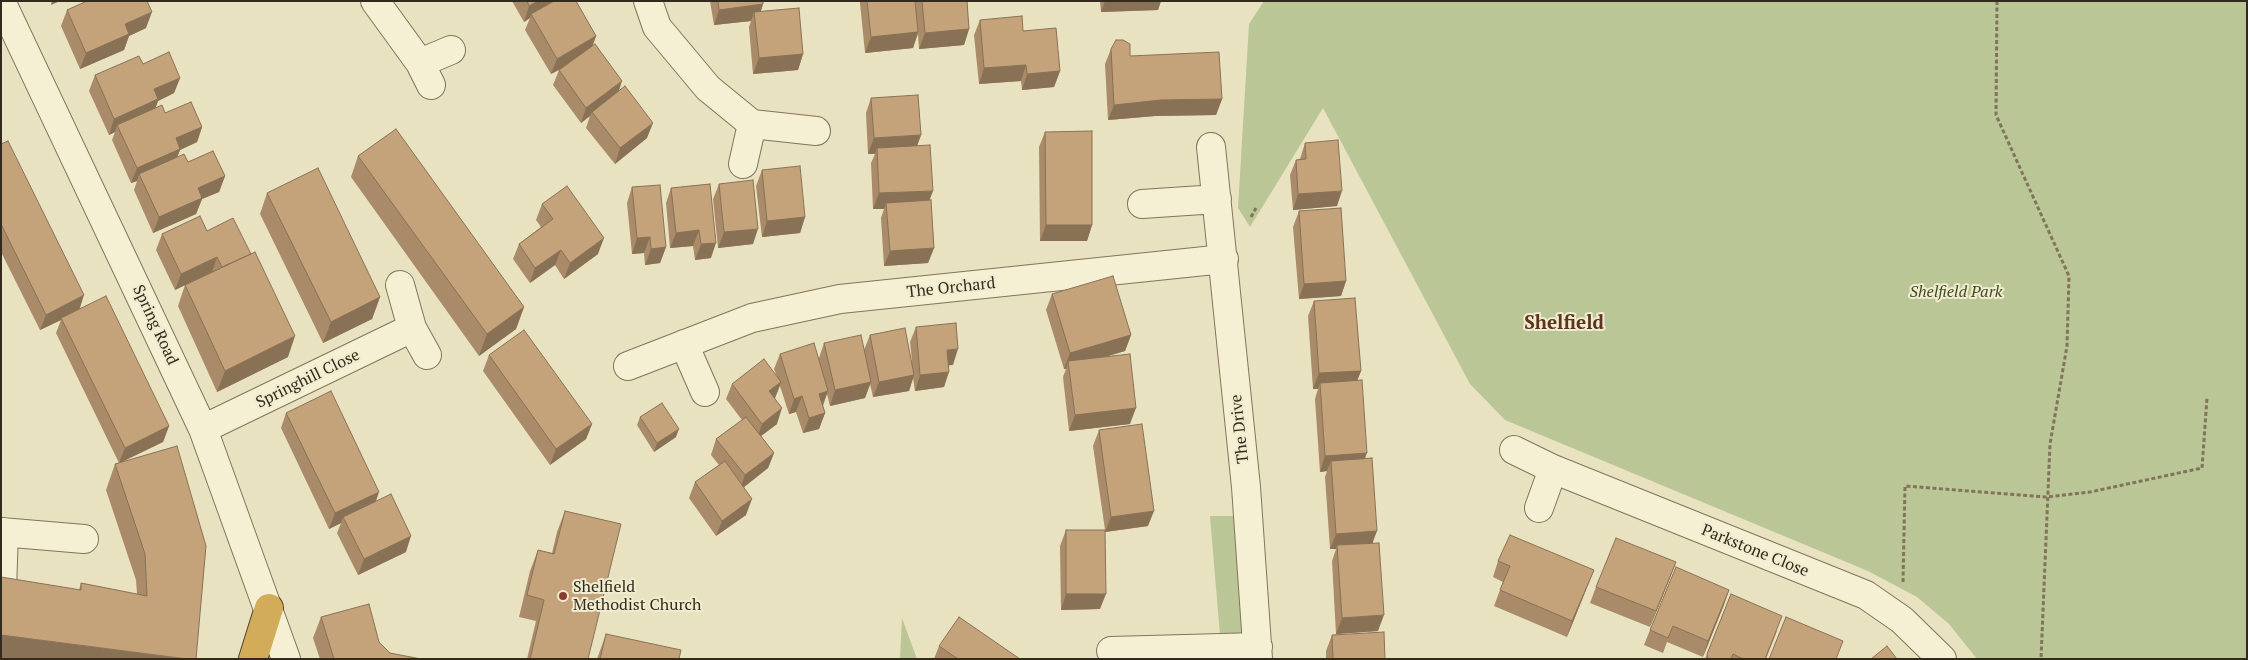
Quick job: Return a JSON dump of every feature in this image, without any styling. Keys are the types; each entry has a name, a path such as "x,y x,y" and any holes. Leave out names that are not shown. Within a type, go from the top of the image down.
{"highway":[{"path":"253,659 269,608"}],"street":[{"name":"Spring Road","path":"1,1 203,430 286,659"},
{"path":"376,1 425,74 451,50"},
{"path":"648,1 657,27 708,88 752,124 816,132"},
{"path":"743,164 752,124"},
{"name":"The Drive","path":"1211,147 1246,487 1258,653"},
{"path":"1142,204 1217,199"},
{"name":"The Orchard","path":"628,366 752,318 840,299 1224,259"},
{"path":"400,285 412,328 427,355"},
{"name":"Springhill Close","path":"203,430 412,328"},
{"path":"684,344 705,392"},
{"name":"Parkstone Close","path":"1514,450 1553,469 1866,595 1902,620 1942,659"},
{"path":"1539,508 1553,469"},
{"path":"2,590 3,532 84,539"},
{"path":"1111,651 1258,653"}],"path":[{"path":"1997,1 1996,115 2069,276 2067,346 2050,444 2041,659"},
{"path":"1902,620 1905,486 2047,497 2090,492 2202,468 2207,398"}],"green space":[{"name":"Shelfield Park","path":"1264,1 2247,1 2247,659 1977,659 1949,624 1917,597 1868,571 1505,420 1470,384 1323,108 1250,227 1238,208 1249,24"},
{"path":"1210,516 1234,516 1243,659 1222,659"},
{"path":"902,618 917,659 900,659"}],"building":[{"path":"87,1 147,1 152,12 125,24 129,34 86,53 67,10"},
{"path":"527,1 538,1 529,6"},
{"path":"554,1 576,1 596,36 557,59 531,14"},
{"path":"718,1 763,1 763,4 719,10"},
{"path":"867,1 915,1 918,32 871,37"},
{"path":"922,1 967,1 969,29 925,33"},
{"path":"799,8 803,54 759,58 754,12"},
{"path":"1022,16 1023,31 1056,28 1060,71 1027,74 1026,65 984,68 980,20"},
{"path":"1116,40 1123,40 1130,44 1130,56 1219,52 1222,99 1161,100 1114,105 1111,49"},
{"path":"595,44 622,81 586,108 559,70"},
{"path":"169,52 180,78 154,89 158,99 114,119 95,75 139,56 143,64"},
{"path":"625,86 653,123 620,148 592,112"},
{"path":"918,95 921,135 874,138 871,98"},
{"path":"191,102 202,127 176,138 180,149 137,168 117,125 162,105 165,113"},
{"path":"396,129 524,307 487,334 358,156"},
{"path":"1092,131 1092,225 1046,225 1045,132"},
{"path":"1338,140 1342,191 1298,194 1296,160 1306,159 1305,143"},
{"path":"8,141 84,295 46,315 1,224 1,144"},
{"path":"930,145 933,191 879,193 877,148"},
{"path":"213,151 225,176 198,188 202,198 159,217 139,174 184,154 188,162"},
{"path":"800,166 805,217 767,221 762,170"},
{"path":"318,168 380,297 331,322 267,193"},
{"path":"753,180 758,229 724,232 719,184"},
{"path":"710,184 716,243 701,244 699,230 676,233 671,188"},
{"path":"660,185 666,247 651,249 650,237 637,238 632,187"},
{"path":"567,186 604,238 570,263 561,250 535,268 519,244 553,219 542,204"},
{"path":"931,200 934,248 890,251 886,203"},
{"path":"1341,208 1346,281 1304,284 1299,211"},
{"path":"200,216 207,231 233,218 251,254 222,267 217,257 181,274 162,234"},
{"path":"255,252 295,336 225,371 185,285"},
{"path":"1113,276 1131,335 1070,353 1052,294"},
{"path":"106,296 169,426 125,448 61,318"},
{"path":"1355,298 1361,371 1319,373 1314,301"},
{"path":"956,323 958,349 947,350 949,372 920,375 916,327"},
{"path":"905,328 914,375 879,382 870,335"},
{"path":"524,330 592,424 556,449 489,355"},
{"path":"861,335 871,382 835,390 824,343"},
{"path":"814,343 828,391 819,394 825,413 809,418 802,396 794,399 780,354"},
{"path":"1130,354 1136,408 1075,415 1068,361"},
{"path":"764,359 781,382 769,391 782,408 762,424 732,384"},
{"path":"1362,380 1367,453 1325,456 1320,383"},
{"path":"331,391 379,492 335,513 286,413"},
{"path":"662,403 679,429 657,443 640,417"},
{"path":"746,417 774,453 745,475 716,439"},
{"path":"1142,424 1154,511 1111,517 1099,430"},
{"path":"177,446 206,546 196,659 1,635 1,577 81,590 81,583 147,596 145,554 115,464"},
{"path":"1372,458 1377,531 1336,534 1331,461"},
{"path":"725,461 752,499 722,521 695,482"},
{"path":"391,494 411,536 364,559 343,517"},
{"name":"Shelfield Methodist Church","path":"565,511 621,524 588,659 530,659 544,600 527,595 538,550 554,554"},
{"path":"1066,530 1105,530 1106,594 1066,594"},
{"path":"1510,535 1594,570 1572,621 1500,590 1510,566 1498,561"},
{"path":"1616,538 1676,562 1656,611 1596,587"},
{"path":"1379,543 1384,615 1342,618 1337,545"},
{"path":"1676,567 1729,590 1708,641 1673,626 1668,638 1650,630"},
{"path":"1731,594 1782,616 1765,659 1743,659 1733,654 1731,659 1708,659 1707,654"},
{"path":"369,604 379,642 390,653 421,659 334,659 321,617"},
{"path":"959,617 1020,659 958,659 939,646"},
{"path":"1786,617 1843,641 1836,659 1769,659"},
{"path":"1384,632 1385,659 1333,659 1332,635"},
{"path":"606,634 681,650 679,659 600,659"},
{"path":"1887,646 1897,659 1871,659"}],"place":[{"name":"Shelfield Methodist Church","path":"563,596"}],"district":[{"name":"Shelfield","path":"1564,324"}]}
